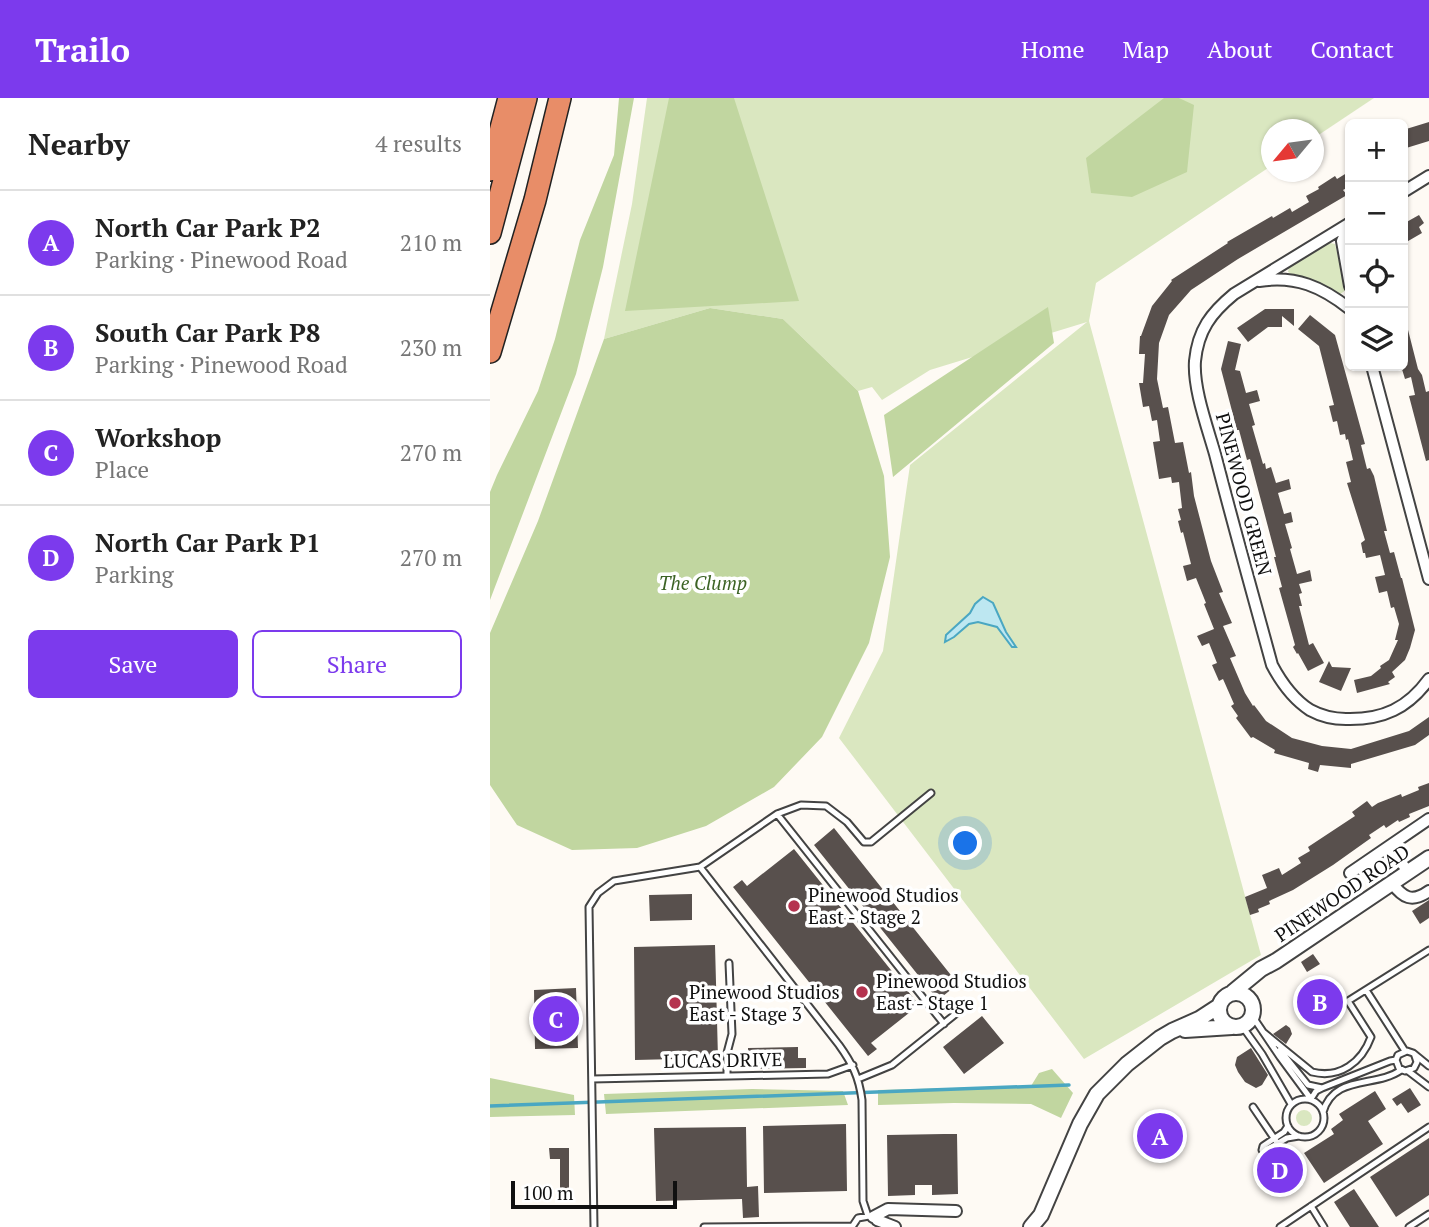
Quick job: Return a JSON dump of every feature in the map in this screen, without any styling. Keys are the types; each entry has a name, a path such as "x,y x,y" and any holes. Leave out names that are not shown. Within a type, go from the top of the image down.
{"highway":[{"path":"490,145 503,98"},
{"path":"490,170 509,98"},
{"path":"490,233 526,98"},
{"path":"490,352 535,200 559,98"}],"street":[{"path":"1408,189 1429,176"},
{"name":"PINEWOOD GREEN","path":"1345,226 1234,294 1211,316 1198,342 1195,378 1272,665 1280,680 1310,709 1337,719 1365,720 1378,717 1392,712 1429,687"},
{"path":"1345,234 1342,241 1345,258"},
{"path":"1254,282 1272,279 1303,283 1319,288 1349,308"},
{"path":"1373,371 1429,579"},
{"name":"PINEWOOD GREEN","path":"1419,693 1429,678"},
{"path":"1350,873 1429,819"},
{"path":"1390,846 1408,872"},
{"name":"PINEWOOD ROAD","path":"1233,992 1261,969 1428,860"},
{"path":"1392,883 1401,895 1413,898 1423,896 1429,891"},
{"name":"PINEWOOD ROAD","path":"1252,1007 1259,980 1276,961"},
{"path":"1031,1227 1041,1221 1080,1124 1097,1094 1127,1064 1172,1031 1219,1006 1224,997 1233,992 1243,994 1252,1007 1250,1020 1237,1026 1172,1031"},
{"path":"1219,1006 1221,1019 1237,1026"},
{"path":"875,1220 888,1209 956,1211"},
{"path":"875,1220 895,1227"}],"lane":[{"path":"594,1227 589,907 598,893 614,881 700,867 777,814 801,805 826,806 847,822 864,842 871,842 931,793"},
{"path":"777,814 944,1024"},
{"path":"700,867 853,1065 862,1100 863,1201 875,1220"},
{"path":"1263,1032 1312,1072 1334,1074 1346,1069 1366,1051 1371,1037 1348,1002 1429,950"},
{"path":"727,1076 727,1053 732,1034 729,962"},
{"path":"1366,990 1405,1051"},
{"path":"858,1079 892,1065 968,1004"},
{"path":"1252,1007 1255,1020 1263,1032 1303,1090 1318,1103 1323,1112 1323,1124 1316,1133 1276,1141"},
{"path":"1237,1026 1262,1054 1291,1104"},
{"path":"1263,1032 1308,1085 1322,1088"},
{"path":"1429,1066 1410,1051 1398,1055 1396,1060 1397,1065 1429,1087"},
{"path":"1323,1112 1332,1096 1345,1087 1405,1071 1416,1065 1415,1056"},
{"path":"1311,1099 1322,1088 1396,1060"},
{"name":"LUCAS DRIVE","path":"592,1079 828,1074 853,1065"},
{"path":"1276,1141 1287,1126 1286,1115 1291,1104 1300,1099 1311,1099"},
{"path":"1253,1107 1276,1141"},
{"path":"1287,1126 1299,1136"},
{"path":"1280,1227 1429,1127"},
{"path":"1311,1206 1324,1227"},
{"path":"1409,1227 1429,1214"},
{"path":"704,1227 852,1226 858,1218 875,1220"}],"green space":[{"path":"619,98 634,98 603,267 576,374 490,600 490,492 538,391 555,339 580,240 614,155"},
{"path":"647,98 1374,98 1324,131 1324,119 1261,119 1261,173 1096,283 1089,321 1261,955 1084,1059 839,738 883,651 910,465 1087,322 930,370 882,400 872,387 858,391 783,319 710,308 604,339 632,204"},
{"path":"669,98 734,98 799,301 625,311"},
{"path":"1164,98 1179,98 1194,105 1187,172 1132,197 1091,193 1086,158"},
{"path":"1330,243 1335,244 1345,291 1339,295 1317,282 1293,275 1288,272 1289,267"},
{"path":"1048,307 1054,343 893,477 884,415"},
{"name":"The Clump","path":"710,308 783,319 858,391 884,476 890,557 869,643 822,737 774,787 706,826 637,848 572,850 517,825 490,785 490,633 538,521 604,339"},
{"path":"1052,1069 1073,1093 1061,1118 1031,1104 878,1105 878,1090 1031,1086 1039,1073"},
{"path":"490,1078 574,1095 575,1115 490,1117"},
{"path":"752,1089 843,1091 848,1105 606,1114 604,1094"},
{"path":"1304,1110 1310,1112 1310,1124 1304,1126 1298,1124 1296,1118 1298,1112"}],"water":[{"path":"983,597 993,603 1016,647 1012,647 997,627 978,622 969,624 945,642 946,635"}],"building":[{"path":"1429,122 1429,141 1408,147 1408,128"},
{"path":"1345,174 1345,196 1191,290 1169,315 1159,343 1157,379 1163,408 1168,407 1175,443 1183,442 1211,561 1223,592 1219,593 1232,623 1223,626 1236,656 1230,658 1253,706 1266,721 1292,738 1322,746 1351,749 1409,731 1429,717 1429,735 1415,745 1351,764 1351,768 1320,765 1318,772 1308,769 1309,763 1274,753 1275,750 1251,738 1236,718 1238,716 1231,706 1234,704 1223,679 1219,681 1212,665 1217,663 1209,643 1202,646 1197,636 1214,629 1196,578 1187,581 1183,566 1191,564 1178,521 1181,520 1178,509 1182,508 1179,482 1172,483 1171,477 1159,479 1153,442 1160,441 1157,420 1152,421 1149,406 1143,407 1139,383 1143,383 1145,354 1139,354 1140,336 1152,306 1171,280 1227,242 1272,216 1273,218 1290,208 1292,212 1309,202 1306,196 1335,176 1337,179"},
{"path":"1419,215 1424,223 1419,227 1422,233 1408,241 1408,221"},
{"path":"1265,309 1294,309 1294,326 1282,316 1282,327 1268,327 1248,342 1237,328"},
{"path":"1310,315 1335,335 1365,444 1361,445 1367,469 1370,468 1374,476 1387,531 1384,531 1390,553 1394,552 1415,630 1405,660 1392,672 1395,677 1388,682 1390,684 1357,693 1354,680 1371,676 1389,660 1398,640 1395,640 1399,624 1387,591 1379,593 1375,577 1385,575 1380,555 1366,558 1363,553 1361,543 1365,540 1347,483 1351,482 1346,462 1353,460 1348,439 1346,440 1345,434 1340,435 1337,421 1333,422 1329,406 1334,405 1319,346 1298,329"},
{"path":"1408,330 1418,369 1426,392 1429,391 1429,460 1426,461 1409,396 1415,395 1411,377 1405,379 1403,371 1408,371"},
{"path":"1228,341 1241,344 1235,370 1240,371 1246,393 1257,390 1260,401 1249,404 1263,464 1265,463 1266,469 1271,467 1276,483 1289,479 1291,489 1278,493 1284,514 1291,512 1293,522 1285,524 1292,548 1290,549 1297,574 1310,570 1312,581 1299,584 1302,606 1299,606 1309,645 1313,643 1324,663 1308,671 1293,647 1295,645 1279,588 1282,587 1276,557 1250,459 1247,460 1237,430 1221,369"},
{"path":"1329,661 1332,667 1351,668 1341,691 1319,682"},
{"path":"1429,783 1429,806 1386,828 1384,825 1369,835 1371,838 1333,865 1293,890 1269,901 1270,904 1250,915 1245,897 1267,888 1262,875 1279,868 1282,875 1301,863 1298,858 1310,851 1308,847 1355,816 1352,812 1367,801 1372,807 1401,794 1402,797 1419,790 1418,787"},
{"path":"834,828 958,984 938,1000 814,845"},
{"path":"794,849 919,1005 871,1043 877,1049 868,1056 733,887 742,880 747,886"},
{"path":"692,894 692,920 650,921 649,895"},
{"path":"1429,900 1429,918 1420,924 1412,911"},
{"name":"Pinewood Studios East - Stage 3","path":"715,945 718,1058 635,1060 634,947"},
{"path":"1313,954 1320,964 1307,972 1301,962"},
{"path":"576,988 578,1048 535,1049 534,990"},
{"path":"982,1016 1004,1043 964,1074 943,1047"},
{"path":"1286,1025 1292,1034 1286,1044 1273,1034"},
{"path":"798,1047 798,1058 806,1058 806,1068 749,1069 748,1048"},
{"path":"1251,1048 1268,1075 1262,1085 1256,1088 1245,1082 1235,1065 1237,1057"},
{"path":"1410,1088 1421,1105 1408,1113 1401,1103 1397,1106 1392,1099"},
{"path":"1375,1091 1386,1109 1368,1121 1383,1144 1324,1183 1304,1153 1334,1134 1331,1129 1343,1120 1339,1114"},
{"path":"846,1124 847,1191 764,1193 763,1126"},
{"path":"746,1127 747,1187 758,1186 759,1217 743,1218 742,1199 656,1201 654,1128"},
{"path":"957,1134 958,1194 932,1195 932,1185 915,1185 915,1195 888,1196 887,1135"},
{"path":"1429,1138 1429,1195 1396,1217 1370,1177"},
{"path":"549,1148 569,1148 569,1191 560,1191 560,1159 550,1159"},
{"path":"1354,1189 1379,1227 1350,1227 1334,1202"}],"waterway":[{"path":"490,1106 1069,1085"}],"place":[{"name":"Pinewood Studios East - Stage 2","path":"794,906"},
{"name":"Pinewood Studios East - Stage 1","path":"862,992"},
{"name":"South Car Park P8","path":"1320,1002"},
{"name":"Pinewood Studios East - Stage 3","path":"675,1003"},
{"name":"Workshop","path":"556,1019"},
{"name":"North Car Park P2","path":"1160,1136"},
{"name":"North Car Park P1","path":"1280,1170"}]}
